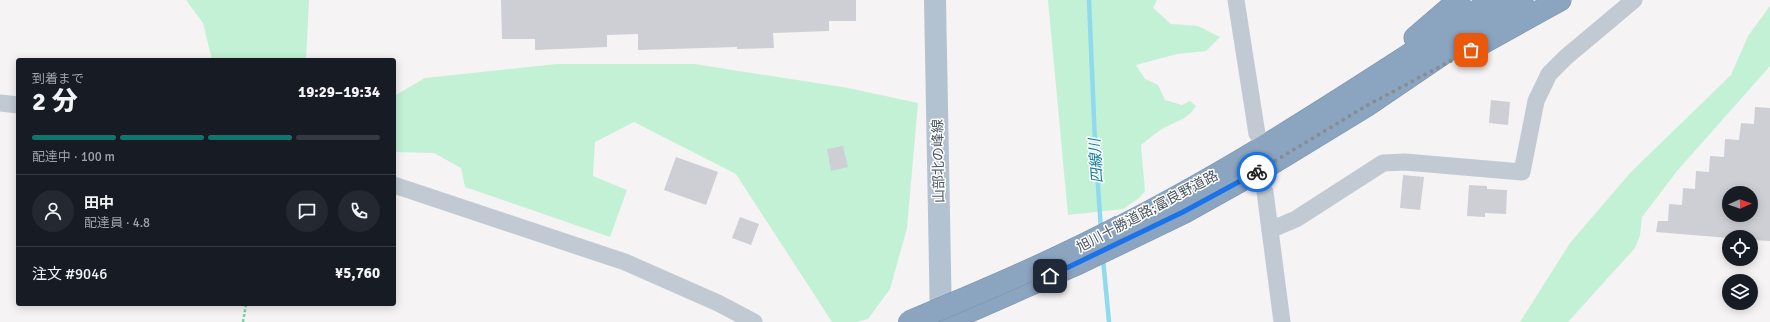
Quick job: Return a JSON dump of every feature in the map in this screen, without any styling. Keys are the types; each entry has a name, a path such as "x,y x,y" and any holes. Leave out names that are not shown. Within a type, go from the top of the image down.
{"highway":[{"path":"1361,97 1458,0"},
{"name":"旭川十勝道路;富良野道路","path":"1361,97 1494,0"},
{"name":"旭川十勝道路;富良野道路","path":"944,322 993,302 1122,234 1174,199 1255,152 1361,97 1522,0"},
{"path":"1361,97 1524,22 1560,0"},
{"name":"旭川十勝道路;富良野道路","path":"910,322 1000,284 1077,249 1122,234"}],"main road":[{"name":"山部北の峰線","path":"935,0 941,322"}],"street":[{"path":"1236,0 1257,134"},
{"path":"1270,230 1296,219 1382,164 1406,162 1522,172 1536,101 1549,74 1566,57 1634,0"},
{"path":"0,103 16,105"},
{"path":"396,186 625,262 696,293 754,322"},
{"path":"1266,192 1282,322"}],"path":[{"path":"242,322 246,306"}],"green space":[{"path":"186,0 309,0 306,58 212,58 203,23"},
{"path":"1048,0 1157,0 1153,8 1171,24 1198,26 1220,37 1206,51 1177,54 1136,65 1145,79 1158,85 1165,100 1182,105 1190,101 1196,106 1184,118 1159,131 1141,145 1145,191 1139,198 1123,209 1068,215"},
{"path":"1770,6 1770,66 1677,171 1642,217 1640,235 1635,248 1568,322 1520,322 1570,243 1631,172 1731,75 1748,36"},
{"path":"557,64 694,64 848,88 918,103 907,228 890,289 868,319 857,322 832,322 736,174 634,122 595,142 593,176 627,190 610,237 465,187 461,168 434,153 396,152 396,95 425,78"}],"building":[{"path":"501,0 856,0 856,21 829,21 829,31 773,33 774,48 737,49 737,47 638,50 638,34 607,35 607,47 535,50 535,39 502,39"},
{"path":"1491,100 1510,102 1508,125 1489,123"},
{"path":"1755,107 1770,108 1770,241 1758,240 1758,230 1722,230 1722,237 1656,232 1658,221 1668,221 1669,204 1682,205 1683,188 1695,189 1696,171 1709,172 1710,156 1724,157 1725,139 1739,140 1741,123 1754,124"},
{"path":"843,146 848,167 831,171 827,149"},
{"path":"676,157 718,172 706,205 664,190"},
{"path":"1403,175 1424,177 1420,210 1400,208"},
{"path":"1469,185 1487,186 1487,189 1507,190 1506,214 1485,213 1485,217 1467,216"},
{"path":"740,217 759,224 751,245 732,238"}],"waterway":[{"name":"四線川","path":"1089,0 1095,142 1101,230"},
{"name":"四線川","path":"1103,259 1109,322"}],"way so far":[{"path":"1257,172 1366,106 1471,50"}],"route":[{"path":"1050,276 1183,212 1257,172"}]}
